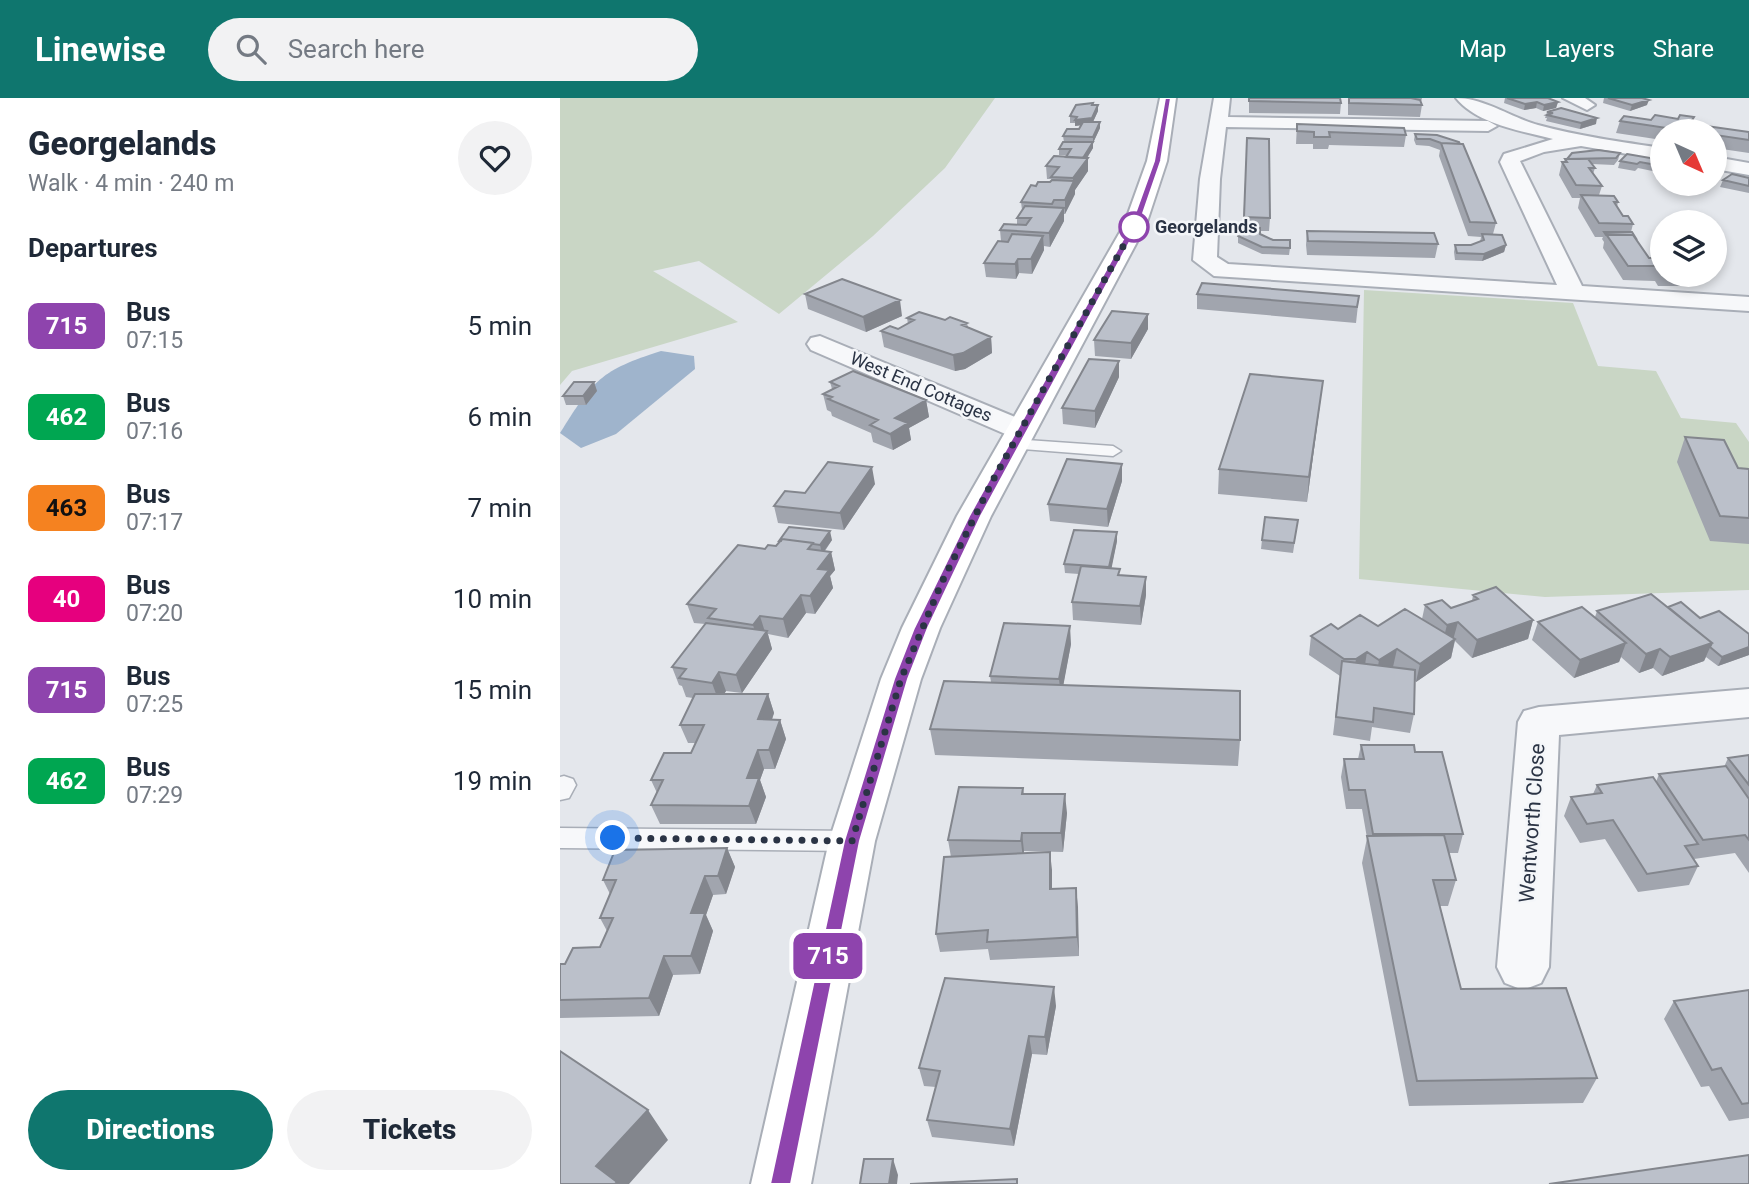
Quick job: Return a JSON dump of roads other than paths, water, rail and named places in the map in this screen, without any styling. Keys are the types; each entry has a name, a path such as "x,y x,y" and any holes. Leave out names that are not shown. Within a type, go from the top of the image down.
{"main road":[{"path":"781,1184 852,841 888,718 921,628 975,516 1135,225 1157,161 1168,98"}],"street":[{"path":"1222,98 1210,179 1205,260 1214,268 1232,273 1749,304"},
{"path":"1464,98 1488,120 1502,146 1520,152"},
{"path":"1220,122 1488,120 1650,152"},
{"path":"1573,292 1511,166 1511,158 1520,152 1582,140"},
{"path":"1727,165 1749,169"},
{"name":"West End Cottages","path":"820,344 1018,437"},
{"name":"Wentworth Close","path":"1523,967 1539,722 1749,703"}],"lane":[{"path":"1018,437 1113,452"},
{"path":"560,838 852,841"}],"water":[{"path":"661,351 694,356 695,369 616,434 581,448 560,433 581,401 600,379 625,364"}],"place":[{"name":"Georgelands","path":"1134,227"}]}
